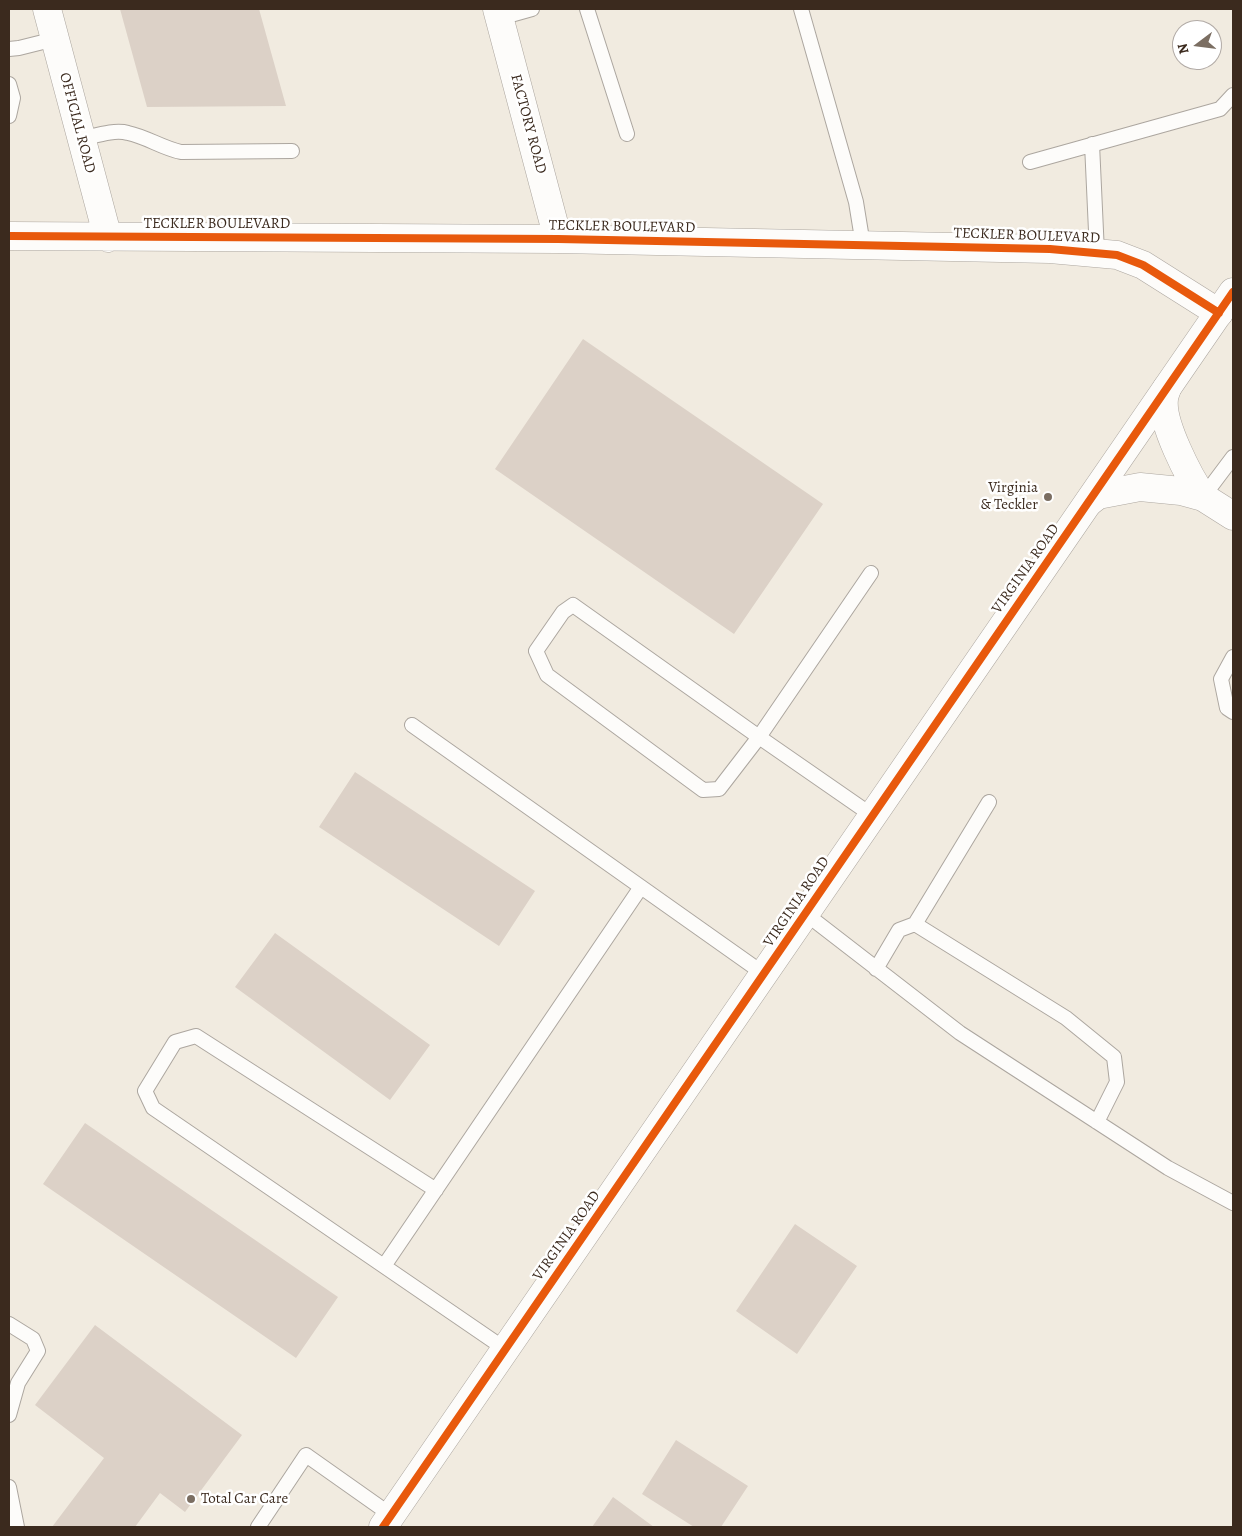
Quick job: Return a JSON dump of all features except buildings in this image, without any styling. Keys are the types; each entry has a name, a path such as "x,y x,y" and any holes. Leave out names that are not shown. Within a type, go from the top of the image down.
{"street":[{"name":"OFFICIAL ROAD","path":"47,9 108,238"},
{"name":"FACTORY ROAD","path":"498,13 558,240"},
{"name":"TECKLER BOULEVARD","path":"9,236 558,240 1050,248 1117,254 1226,303"},
{"name":"VIRGINIA ROAD","path":"387,1521 1226,303"},
{"path":"1167,388 1164,400 1169,429 1194,484 1203,497"},
{"path":"1089,502 1098,494 1140,487 1181,491 1203,497 1233,516"}],"lane":[{"path":"498,13 532,9"},
{"path":"587,9 627,134"},
{"path":"801,9 856,202 863,245"},
{"path":"9,49 55,39"},
{"path":"9,84 13,98 9,116"},
{"path":"1030,162 1220,109 1233,95"},
{"path":"81,139 127,132 166,149 181,152 292,151"},
{"path":"1092,144 1097,253"},
{"path":"1203,497 1233,457"},
{"path":"871,573 759,737 719,789 704,790 547,675 536,650 563,612 573,605 759,737 872,816"},
{"path":"1233,657 1221,679 1227,708 1233,712"},
{"path":"412,725 764,974"},
{"path":"876,969 899,930 915,924 989,802"},
{"path":"384,1266 641,887"},
{"path":"806,914 960,1033 1168,1168 1233,1203"},
{"path":"915,924 1066,1018 1114,1057 1117,1082 1097,1122"},
{"path":"436,1190 196,1036 175,1042 145,1091 154,1108 506,1349"},
{"path":"9,1324 33,1338 38,1351 18,1382 9,1415"},
{"path":"258,1527 306,1454 387,1521"},
{"path":"9,1487 17,1527"}],"cycle path":[{"path":"9,236 558,239 1050,249 1117,255 1143,265 1219,313"},
{"path":"383,1527 1233,292"}],"place":[{"name":"Virginia & Teckler","path":"1048,497"},
{"name":"Total Car Care","path":"191,1499"}]}
